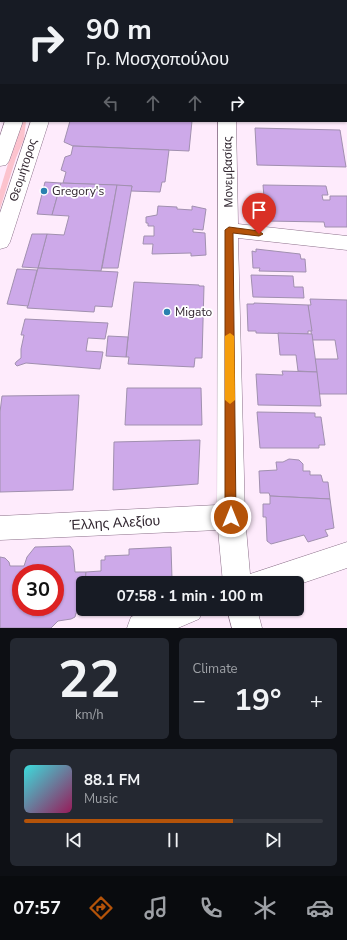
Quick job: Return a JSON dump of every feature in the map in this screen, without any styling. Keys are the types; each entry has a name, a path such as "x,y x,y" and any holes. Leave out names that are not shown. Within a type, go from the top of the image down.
{"street":[{"name":"Θεομήτορος","path":"0,161 14,122"},
{"name":"Θεομήτορος","path":"0,242 40,122"},
{"name":"Μονεμβασίας","path":"227,122 231,517 236,576"},
{"path":"229,230 347,243"},
{"name":"Έλλης Αλεξίου","path":"0,528 231,517"},
{"path":"283,576 347,555"},
{"path":"142,628 172,616"},
{"path":"244,616 247,628"}],"shaded area":[{"path":"21,122 26,122 24,139 16,158 0,209 0,190"}],"building":[{"path":"70,122 192,122 189,151 73,146 64,142"},
{"path":"255,128 340,130 346,167 257,165"},
{"path":"73,146 169,150 165,182 162,182 160,192 131,191 132,186 63,183 66,172 61,170 65,157 71,155"},
{"path":"45,182 61,183 52,215 37,214"},
{"path":"61,183 117,185 101,271 38,268 47,234 64,235 69,216 52,215"},
{"path":"117,185 132,186 118,268 102,268"},
{"path":"263,185 326,186 328,195 322,195 323,200 330,200 330,196 347,196 347,227 325,227 324,222 266,221"},
{"path":"158,206 177,207 177,209 192,210 192,206 206,209 203,230 193,229 193,232 205,233 206,255 191,256 191,253 152,254 153,244 143,244 144,236 154,236 154,226 148,226 148,223 146,223 146,217 157,215"},
{"path":"32,234 47,234 38,268 22,267"},
{"path":"256,249 300,254 301,259 305,259 306,272 259,271 260,268 253,268 252,251 256,252"},
{"path":"38,268 118,272 112,307 95,306 94,312 27,308"},
{"path":"17,269 37,270 28,306 7,304"},
{"path":"251,275 293,276 294,287 303,287 304,298 253,297"},
{"name":"Migato","path":"134,282 204,286 202,358 195,358 194,367 128,364 129,357 126,357"},
{"path":"310,299 347,300 347,394 319,394 315,359 338,359 335,340 312,340 308,305 311,305"},
{"path":"247,304 308,305 312,331 308,331 308,334 256,333 256,331 248,331"},
{"path":"25,319 108,323 105,339 88,338 86,351 103,352 100,369 26,363 17,366 15,364 16,362 21,358 24,335 21,335"},
{"path":"278,333 312,334 317,372 298,371 296,355 280,355"},
{"path":"108,336 128,337 126,357 106,356"},
{"path":"282,371 317,372 321,406 258,405 256,374 283,375"},
{"path":"127,388 201,388 202,425 125,425"},
{"path":"79,395 73,490 0,492 0,412 2,396"},
{"path":"257,412 315,413 315,417 321,417 325,445 319,445 319,448 260,448"},
{"path":"200,440 198,484 113,490 114,442"},
{"path":"289,459 299,460 303,464 303,471 310,471 310,475 321,475 323,482 328,482 330,499 270,496 269,493 260,493 259,471 277,470 276,462 283,462"},
{"path":"270,496 330,499 334,528 325,530 328,536 308,542 304,535 271,544 267,541 266,517 263,517 263,504 270,504"},
{"path":"70,546 73,550 75,572 86,572 86,576 76,576 75,617 58,621 51,628 0,628 0,557 5,558 9,562 10,566 12,566 12,616 64,616 64,564 25,564 27,557 35,547"},
{"path":"171,547 172,576 86,576 86,572 101,571 101,560 105,560 105,556 129,555 129,549"}],"slow traffic":[{"path":"230,336 230,400"}],"place":[{"name":"Gregory's","path":"44,191"},
{"name":"Migato","path":"167,312"}],"route":[{"path":"231,517 229,230 259,234"}]}
